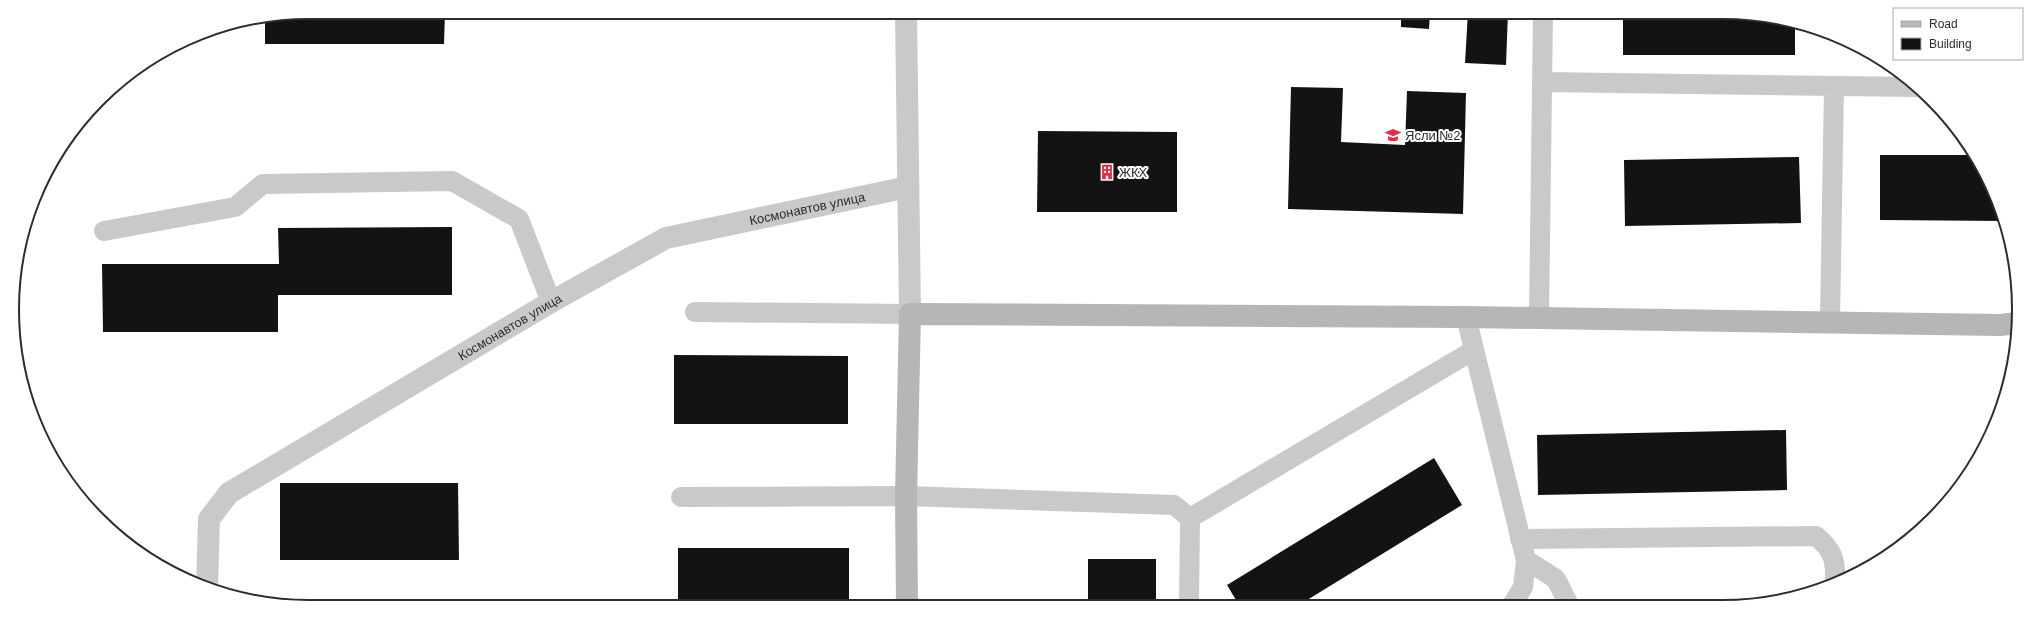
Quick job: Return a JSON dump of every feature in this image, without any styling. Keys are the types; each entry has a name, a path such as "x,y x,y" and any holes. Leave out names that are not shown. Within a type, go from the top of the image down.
{"street":[{"path":"906,19 910,314 906,496 907,600"},
{"name":"Космонавтов улица","path":"207,582 209,519 229,493 551,302 666,238 908,187"},
{"path":"910,314 1538,318 1830,321 2000,325 2011,324"}],"lane":[{"path":"1538,318 1543,19"},
{"path":"1542,82 1908,87"},
{"path":"1830,321 1834,86"},
{"path":"104,231 235,207 263,184 452,181 519,219 551,302"},
{"path":"695,312 910,314"},
{"path":"1466,318 1526,560 1523,587 1515,600"},
{"path":"1190,518 1474,350"},
{"path":"681,497 906,496 1174,504 1190,518 1189,600"},
{"path":"1520,539 1816,536 1828,546 1836,565 1835,577"},
{"path":"1526,560 1556,579 1566,600"}],"building":[{"path":"310,19 445,19 444,44 265,44 265,22 272,21"},
{"path":"1401,19 1430,19 1429,29 1401,27"},
{"path":"1468,19 1508,19 1506,65 1465,63"},
{"path":"1623,19 1722,19 1759,21 1795,29 1795,55 1623,55"},
{"path":"1291,87 1343,88 1341,142 1405,145 1407,91 1466,93 1463,214 1288,209"},
{"name":"ЖКХ","path":"1038,131 1177,132 1177,212 1037,212"},
{"path":"1880,155 1967,155 1990,198 1998,221 1880,220"},
{"path":"1799,157 1801,223 1625,226 1624,160"},
{"path":"452,227 452,295 278,295 278,332 103,332 102,264 279,264 278,228"},
{"path":"674,355 848,356 848,424 674,424"},
{"path":"1786,430 1787,490 1538,495 1537,435"},
{"path":"1434,458 1462,505 1307,600 1236,600 1227,585"},
{"path":"280,483 458,483 459,560 280,560"},
{"path":"678,548 849,548 849,600 678,600"},
{"path":"1088,559 1156,559 1156,600 1088,600"}],"place":[{"name":"Ясли №2","path":"1393,135"},
{"name":"ЖКХ","path":"1107,172"}]}
